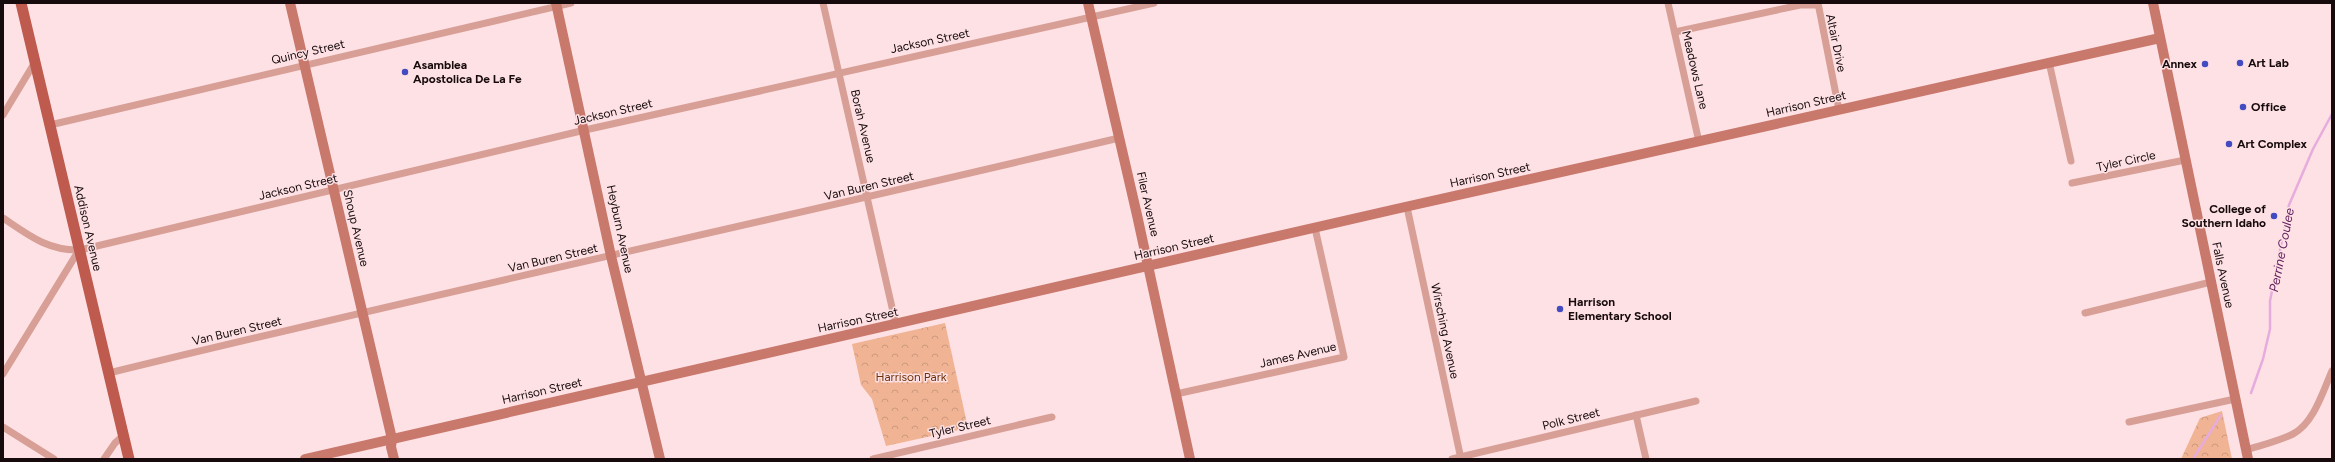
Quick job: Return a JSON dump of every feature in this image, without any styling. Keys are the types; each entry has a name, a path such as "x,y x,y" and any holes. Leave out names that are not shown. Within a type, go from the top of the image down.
{"main road":[{"name":"Addison Avenue","path":"21,3 129,459"}],"street":[{"name":"Shoup Avenue","path":"290,3 392,439 391,447 394,459"},
{"name":"Quincy Street","path":"50,125 304,64 571,3"},
{"name":"Borah Avenue","path":"823,3 896,325"},
{"name":"Filer Avenue","path":"1088,3 1190,459"},
{"name":"Jackson Street","path":"3,218 50,247 63,250 80,250 586,130 839,72 1154,3"},
{"name":"Meadows Lane","path":"1668,3 1699,142"},
{"name":"Falls Avenue","path":"2153,3 2247,454"},
{"path":"1675,32 1800,5 1818,4"},
{"name":"Altair Drive","path":"1818,4 1839,110"},
{"name":"Heyburn Avenue","path":"557,5 586,130 612,256 660,459"},
{"name":"Harrison Street","path":"305,459 1407,207 2160,38"},
{"path":"3,115 35,62"},
{"path":"2049,62 2071,161"},
{"name":"Van Buren Street","path":"108,373 362,312 612,256 1119,138"},
{"name":"Tyler Circle","path":"2072,183 2185,160"},
{"name":"Wirsching Avenue","path":"1407,207 1461,458"},
{"name":"James Avenue","path":"1176,394 1344,357 1315,228"},
{"path":"3,374 80,250"},
{"path":"2085,313 2211,282"},
{"path":"2247,454 2295,433 2306,422 2314,410 2332,371"},
{"path":"2128,422 2235,399"},
{"name":"Polk Street","path":"1452,459 1696,401"},
{"path":"1636,415 1646,459"},
{"name":"Tyler Street","path":"873,459 1052,417"},
{"path":"3,427 54,459"},
{"path":"104,459 112,446 123,436"}],"green space":[{"name":"Harrison Park","path":"945,323 968,428 886,446 872,399 861,385 852,344"},
{"path":"2222,411 2232,459 2181,459 2200,418"}],"waterway":[{"name":"Perrine Coulee","path":"2251,393 2263,359 2270,329 2270,301 2289,205 2313,149 2332,114"},
{"name":"Perrine Coulee","path":"2193,459 2221,415"}],"place":[{"name":"Art Lab","path":"2240,63"},
{"name":"Annex","path":"2205,64"},
{"name":"Asamblea Apostolica De La Fe","path":"405,72"},
{"name":"Office","path":"2243,107"},
{"name":"Art Complex","path":"2229,144"},
{"name":"College of Southern Idaho","path":"2274,216"},
{"name":"Harrison Elementary School","path":"1560,309"}]}
